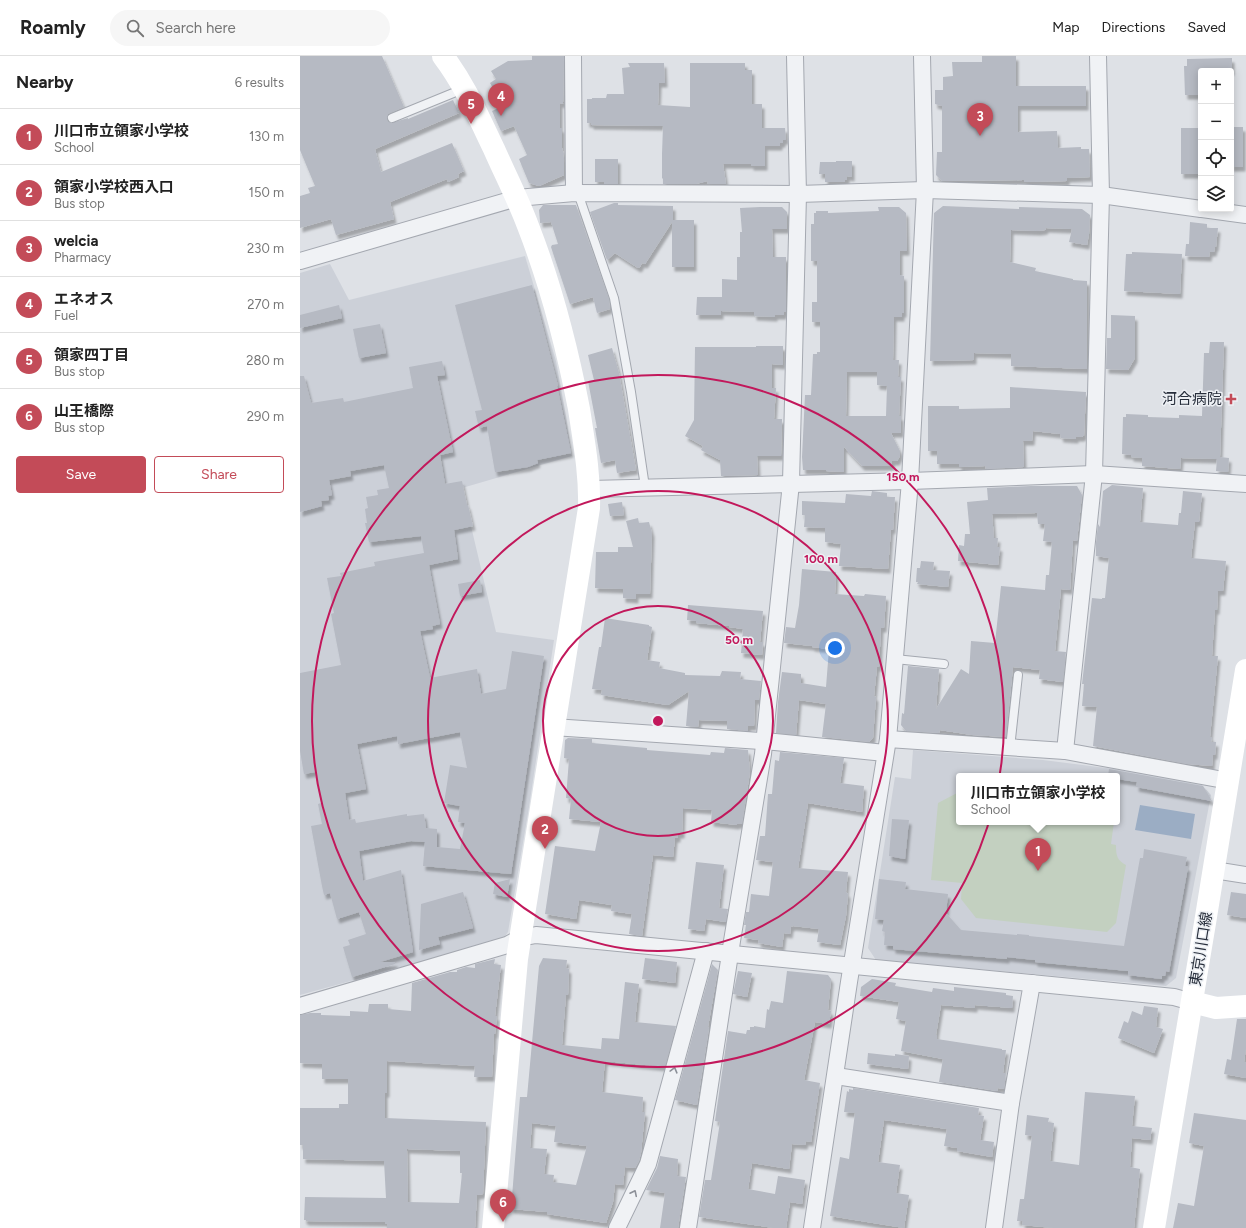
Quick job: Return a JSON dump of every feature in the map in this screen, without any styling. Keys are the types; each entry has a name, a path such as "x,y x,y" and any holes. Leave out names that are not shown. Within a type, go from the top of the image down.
{"street":[{"path":"443,56 465,88 517,198 531,234 562,330 572,372 587,458 590,489 589,508 520,938 493,1228"},
{"path":"573,56 576,193"},
{"path":"688,1228 764,742 791,484 798,194 795,56"},
{"path":"812,1228 887,746 910,481 925,190 922,56"},
{"path":"1065,752 1094,474 1101,195 1098,56"},
{"path":"300,261 517,198 576,193 798,194 925,190 1101,195 1198,209"},
{"path":"1224,212 1246,215"},
{"path":"590,489 910,481 1094,474 1246,484"},
{"name":"東京川口線","path":"1154,1228 1229,781 1246,670"},
{"path":"553,727 764,742 1010,748 1065,752 1229,781"},
{"path":"1214,870 1246,875"},
{"path":"300,1006 507,945 520,938 536,935 1174,997 1216,1008 1246,1006"},
{"path":"617,1228 648,1164 706,951"},
{"path":"994,1228 1011,1103 1032,983"},
{"path":"836,1076 1011,1103"}],"lane":[{"path":"392,118 465,88"},
{"path":"576,193 614,298 631,392 645,487"},
{"path":"894,659 944,664"},
{"path":"1010,748 1018,675"}],"shaded area":[{"path":"525,256 556,361 572,456 462,488 496,632 554,640 529,807 508,932 503,939 300,995 300,273 330,264 349,300"},
{"path":"913,750 1043,760 1130,771 1202,785 1211,795 1176,978 1166,986 876,960 868,948 895,777 911,779"}],"green space":[{"path":"956,794 956,825 1114,825 1111,844 1116,845 1118,857 1126,865 1116,923 1107,932 976,918 961,899 962,883 931,880 938,803"}],"water":[{"path":"1140,805 1195,814 1191,839 1135,830"}],"building":[{"path":"300,56 382,56 404,107 388,114 387,120 391,123 408,119 453,100 459,113 375,149 381,172 452,143 464,171 458,174 459,177 448,182 447,179 390,202 394,219 336,235 331,219 300,228 300,196 310,193 308,188 315,186 300,150"},
{"path":"532,56 564,56 563,104 560,103 560,128 562,128 564,175 539,186 529,183 519,159 527,155 514,126 501,131 492,111 503,106 490,83 496,79 491,71 508,61 532,60"},
{"path":"982,56 1016,56 1016,86 1086,86 1086,106 1018,106 1018,132 1057,131 1058,148 1081,147 1081,149 1089,149 1090,177 1067,178 1067,181 942,181 936,175 937,152 942,152 942,106 935,104 935,90 943,90 943,77 953,76 952,62 982,62"},
{"path":"1232,58 1232,68 1198,68 1198,95 1185,95 1184,66 1187,66 1187,59"},
{"path":"628,63 664,63 665,83 659,83 658,105 690,107 690,63 745,63 745,70 752,70 752,104 762,104 762,128 785,128 786,140 783,140 783,143 780,143 780,146 765,146 765,166 751,166 751,164 723,164 726,184 708,184 707,181 696,184 663,184 663,126 591,125 591,123 587,123 587,99 606,98 607,94 624,94 622,68 630,67"},
{"path":"1234,127 1243,127 1243,167 1234,167"},
{"path":"1181,128 1198,128 1198,174 1181,174"},
{"path":"595,159 618,159 618,184 604,184 604,182 595,182"},
{"path":"852,161 852,177 847,176 847,180 845,180 845,182 825,182 825,174 819,174 820,162"},
{"path":"614,203 618,203 618,205 673,206 673,220 694,220 694,267 672,267 672,222 645,264 642,263 640,267 638,268 615,253 607,260 590,212"},
{"path":"543,205 576,205 609,299 610,309 597,313 593,297 570,304 551,247 552,245 558,244 551,222 540,223 539,210"},
{"path":"943,206 1019,209 1019,207 1082,209 1090,215 1087,245 1069,242 1072,229 1046,228 1045,230 1038,231 1011,230 1010,262 1036,268 1035,271 1073,280 1087,281 1087,369 1011,366 1011,354 974,353 974,360 930,361 934,213"},
{"path":"782,207 787,212 787,229 772,229 773,257 786,257 786,312 784,312 784,315 775,315 775,317 754,316 754,312 721,311 721,315 696,315 697,297 722,297 722,279 737,280 737,257 740,257 740,232 742,232 740,208"},
{"path":"878,207 899,207 906,213 907,251 900,251 900,275 904,276 904,313 902,313 902,317 894,317 893,360 899,360 898,377 901,377 899,416 901,416 901,433 891,433 900,451 900,456 897,461 892,461 892,466 862,466 844,447 844,472 803,470 802,457 805,395 811,395 813,354 820,352 820,322 812,322 812,302 817,302 817,261 811,261 811,224 814,224 814,213 816,213 816,211 828,211 828,213 879,211","holes":["847,372 877,372 877,385 887,386 886,416 846,416"]},
{"path":"1190,222 1207,224 1207,228 1218,228 1216,247 1214,252 1210,252 1209,257 1185,256 1186,244 1189,244"},
{"path":"1132,252 1182,254 1180,294 1124,291 1126,254 1132,254"},
{"path":"532,285 558,386 571,453 537,460 538,463 528,467 495,472 487,426 479,428 475,411 482,410 455,305"},
{"path":"339,305 342,318 300,328 300,315"},
{"path":"1111,315 1135,316 1135,358 1128,370 1106,369 1107,338 1111,338"},
{"path":"380,324 386,353 359,358 353,329"},
{"path":"1210,342 1224,342 1220,457 1229,458 1228,472 1216,471 1217,459 1181,458 1180,469 1142,466 1142,458 1122,454 1123,417 1126,417 1126,414 1148,415 1148,417 1179,418 1179,415 1202,416 1204,353 1209,353"},
{"path":"783,346 783,365 772,364 772,388 776,388 774,419 782,419 781,456 757,456 758,475 721,476 720,460 701,450 703,446 685,436 694,420 695,347"},
{"path":"612,348 619,373 636,470 617,473 615,460 601,463 595,428 597,428 588,381 594,380 588,355"},
{"path":"442,361 445,375 437,376 453,452 440,455 445,484 462,481 473,526 454,530 458,559 429,565 440,624 432,626 433,629 420,631 430,678 477,669 481,694 506,689 512,651 544,656 511,874 423,866 425,842 411,841 359,851 363,881 401,870 413,952 380,962 395,962 395,964 352,977 343,947 350,945 348,940 366,934 359,912 337,919 330,893 324,895 311,826 322,824 318,804 321,803 315,772 304,774 300,751 300,673 341,665 331,614 334,613 327,578 341,576 340,573 375,566 374,562 424,553 421,536 369,542 365,523 367,523 365,509 368,508 366,497 378,495 377,490 389,488 384,465 350,471 351,476 329,480 332,495 328,496 329,500 321,501 322,506 300,512 300,376 304,376 311,403 343,398 344,402 413,388 409,367","holes":["460,732 467,768 450,765 444,803 460,806 458,822 465,823 460,849 437,847 437,829 426,828 424,814 407,816 407,814 356,823 355,819 349,820 345,793 366,789 357,744 397,736 398,744"]},
{"path":"1010,387 1086,392 1084,436 1076,437 1076,439 1061,438 1060,434 1033,431 1032,441 1023,441 1024,467 986,469 985,466 959,467 959,464 937,464 937,451 928,451 928,406 959,406 959,409 1010,408"},
{"path":"1112,485 1143,488 1140,522 1178,525 1179,513 1181,513 1183,491 1202,493 1199,522 1195,522 1191,558 1226,561 1223,591 1218,591 1217,610 1215,610 1212,656 1218,656 1210,737 1212,737 1211,742 1216,742 1212,766 1187,764 1093,746 1097,707 1082,706 1084,684 1082,684 1092,598 1105,598 1109,558 1096,556 1096,543 1098,524 1100,527 1103,491"},
{"path":"1077,486 1082,495 1077,541 1073,540 1070,590 1061,589 1055,651 1066,652 1063,682 1039,679 1040,670 1013,667 1006,737 972,735 940,730 939,733 906,731 901,725 902,713 904,714 908,666 939,669 936,709 961,669 969,674 971,641 995,643 1001,586 1045,590 1046,575 1049,575 1052,542 1043,541 1045,524 1038,524 1037,513 992,514 994,538 998,538 997,547 1000,547 998,565 958,561 959,545 964,546 965,534 970,534 967,502 988,500 987,488"},
{"path":"872,491 887,493 887,497 895,497 893,530 891,529 888,569 839,566 841,544 825,542 825,528 804,527 805,515 802,515 802,501 845,503 846,494 871,496"},
{"path":"622,502 624,515 610,516 608,504"},
{"path":"638,518 639,523 649,522 652,533 650,594 636,594 636,599 623,598 623,589 595,588 596,552 618,552 618,547 633,547 626,521"},
{"path":"921,561 934,562 933,570 950,571 948,587 917,584 917,568 920,568"},
{"path":"802,569 836,572 835,594 886,596 884,628 881,628 879,667 877,667 874,696 876,697 873,738 869,742 822,737 826,704 799,700 796,735 776,733 782,672 801,674 801,683 826,687 829,649 784,643 786,627 795,628 799,605"},
{"path":"480,580 482,592 460,596 458,584"},
{"path":"688,605 763,611 760,642 763,642 762,655 741,653 743,629 729,626 696,623 696,621 687,620"},
{"path":"605,618 649,625 652,627 647,660 660,662 659,668 685,673 685,675 720,676 722,671 741,672 740,679 761,681 759,700 755,700 754,726 748,726 748,731 727,729 727,721 699,720 698,727 686,726 689,691 668,705 601,695 602,690 592,689 599,647 601,647"},
{"path":"568,738 592,739 592,743 647,748 647,750 710,755 711,752 724,753 725,748 748,750 750,772 742,824 737,825 711,822 712,810 683,808 682,834 678,834 678,838 675,838 673,857 653,855 642,936 629,934 632,914 611,911 612,905 579,900 576,919 545,914 555,846 595,851 601,822 569,819 571,799 566,798 569,759 564,758 565,740"},
{"path":"780,752 844,758 840,783 864,786 862,812 808,803 798,868 848,872 846,916 840,945 817,942 819,929 793,926 791,927 790,934 784,933 782,947 758,943 759,940 744,938 746,912 749,912 751,894 769,896 773,862 756,860 760,836 765,836 768,794 772,794 775,760 779,761"},
{"path":"1109,769 1203,786 1212,801 1136,787 1137,782 1120,779 1120,773 1108,773"},
{"path":"892,819 909,820 905,859 889,856"},
{"path":"1144,849 1187,857 1185,866 1188,867 1169,972 1166,971 1165,976 1162,976 1162,979 1128,975 1128,971 1035,962 1035,960 893,949 893,946 884,945 885,932 882,931 884,920 875,919 879,879 906,882 905,889 948,894 946,913 961,930 1029,935 1124,946 1140,858 1143,858"},
{"path":"696,862 724,865 719,908 728,909 726,922 706,919 704,931 688,929"},
{"path":"510,879 507,897 493,894 495,883"},
{"path":"463,892 473,928 438,937 440,944 419,950 421,904"},
{"path":"1231,892 1246,894 1246,918 1227,915"},
{"path":"543,958 567,960 566,968 569,969 568,995 566,995 562,1045 601,1049 602,1038 619,1039 625,982 639,984 635,1022 676,1026 665,1067 605,1061 602,1092 643,1097 642,1112 645,1112 639,1161 635,1168 625,1167 623,1185 615,1184 613,1202 606,1223 547,1214 547,1212 511,1209 520,1097 527,1097 539,966","holes":["532,1123 556,1126 554,1142 587,1146 576,1185 553,1182 554,1175 544,1174 547,1149 530,1148"]},
{"path":"645,958 677,962 675,983 642,979"},
{"path":"495,959 494,964 501,965 495,1016 497,1016 494,1034 492,1077 474,1077 475,1066 387,1061 385,1118 486,1122 483,1194 477,1195 475,1228 387,1228 387,1224 385,1224 385,1222 304,1220 305,1197 386,1198 384,1161 303,1159 303,1145 300,1145 300,1108 339,1108 339,1104 348,1104 348,1079 322,1079 322,1064 300,1063 300,1015 321,1013 321,1015 350,1016 350,1011 368,1012 369,1004 388,1004 388,1009 411,1011 412,983 450,972 457,972 457,970 466,967 475,968 475,964","holes":["407,1149 460,1151 460,1173 462,1173 459,1203 408,1202"]},
{"path":"712,964 718,970 697,1105 675,1100"},
{"path":"738,971 752,973 747,997 733,994"},
{"path":"787,971 828,975 831,979 828,1010 831,1011 829,1024 815,1022 804,1080 820,1083 811,1142 806,1141 805,1145 792,1144 789,1169 752,1163 748,1189 775,1194 778,1176 805,1180 802,1204 790,1202 786,1228 774,1228 699,1217 705,1180 711,1180 720,1122 715,1121 728,1031 746,1034 747,1030 750,1030 750,1027 754,1026 765,1028 767,1009 769,1010 771,1001 783,1003"},
{"path":"872,979 896,983 895,986 932,992 933,988 954,991 954,987 1006,993 1006,995 1013,996 1012,1008 975,1005 975,1008 941,1005 936,1035 937,1039 1006,1050 1003,1073 1006,1073 1004,1089 998,1088 997,1091 939,1082 943,1059 901,1051 906,1021 896,1019 899,1002 860,996 861,987"},
{"path":"1144,1006 1158,1008 1156,1027 1163,1029 1154,1053 1118,1038 1124,1021 1128,1023 1132,1011 1142,1015"},
{"path":"1237,1019 1246,1019 1246,1048 1244,1062 1246,1062 1246,1078 1224,1074 1227,1059 1231,1060"},
{"path":"868,1053 909,1056 908,1069 867,1064"},
{"path":"853,1088 979,1108 978,1115 984,1116 980,1140 994,1142 992,1157 957,1151 957,1148 944,1146 947,1129 884,1120 878,1162 900,1165 896,1193 909,1195 904,1228 830,1216 840,1157 849,1159 855,1113 844,1112 847,1091 849,1092 849,1089 853,1090"},
{"path":"1085,1092 1135,1096 1132,1126 1152,1128 1150,1140 1132,1138 1130,1167 1140,1169 1134,1228 1054,1228 1022,1225 1023,1221 1017,1221 1020,1199 1024,1199 1032,1136 1025,1135 1027,1115 1049,1118 1048,1122 1054,1123 1050,1161 1079,1165"},
{"path":"1194,1113 1246,1120 1246,1228 1173,1228 1178,1203 1194,1206 1204,1146 1189,1143"},
{"path":"660,1156 678,1159 677,1176 686,1177 678,1228 660,1228 665,1193 646,1190 657,1168"}],"place":[{"name":"エネオス","path":"501,116"},
{"name":"領家四丁目","path":"471,124"},
{"name":"welcia","path":"980,136"},
{"name":"河合病院","path":"1231,399"},
{"name":"領家小学校西入口","path":"545,849"},
{"name":"川口市立領家小学校","path":"1038,871"},
{"name":"山王橋際","path":"503,1222"}]}
